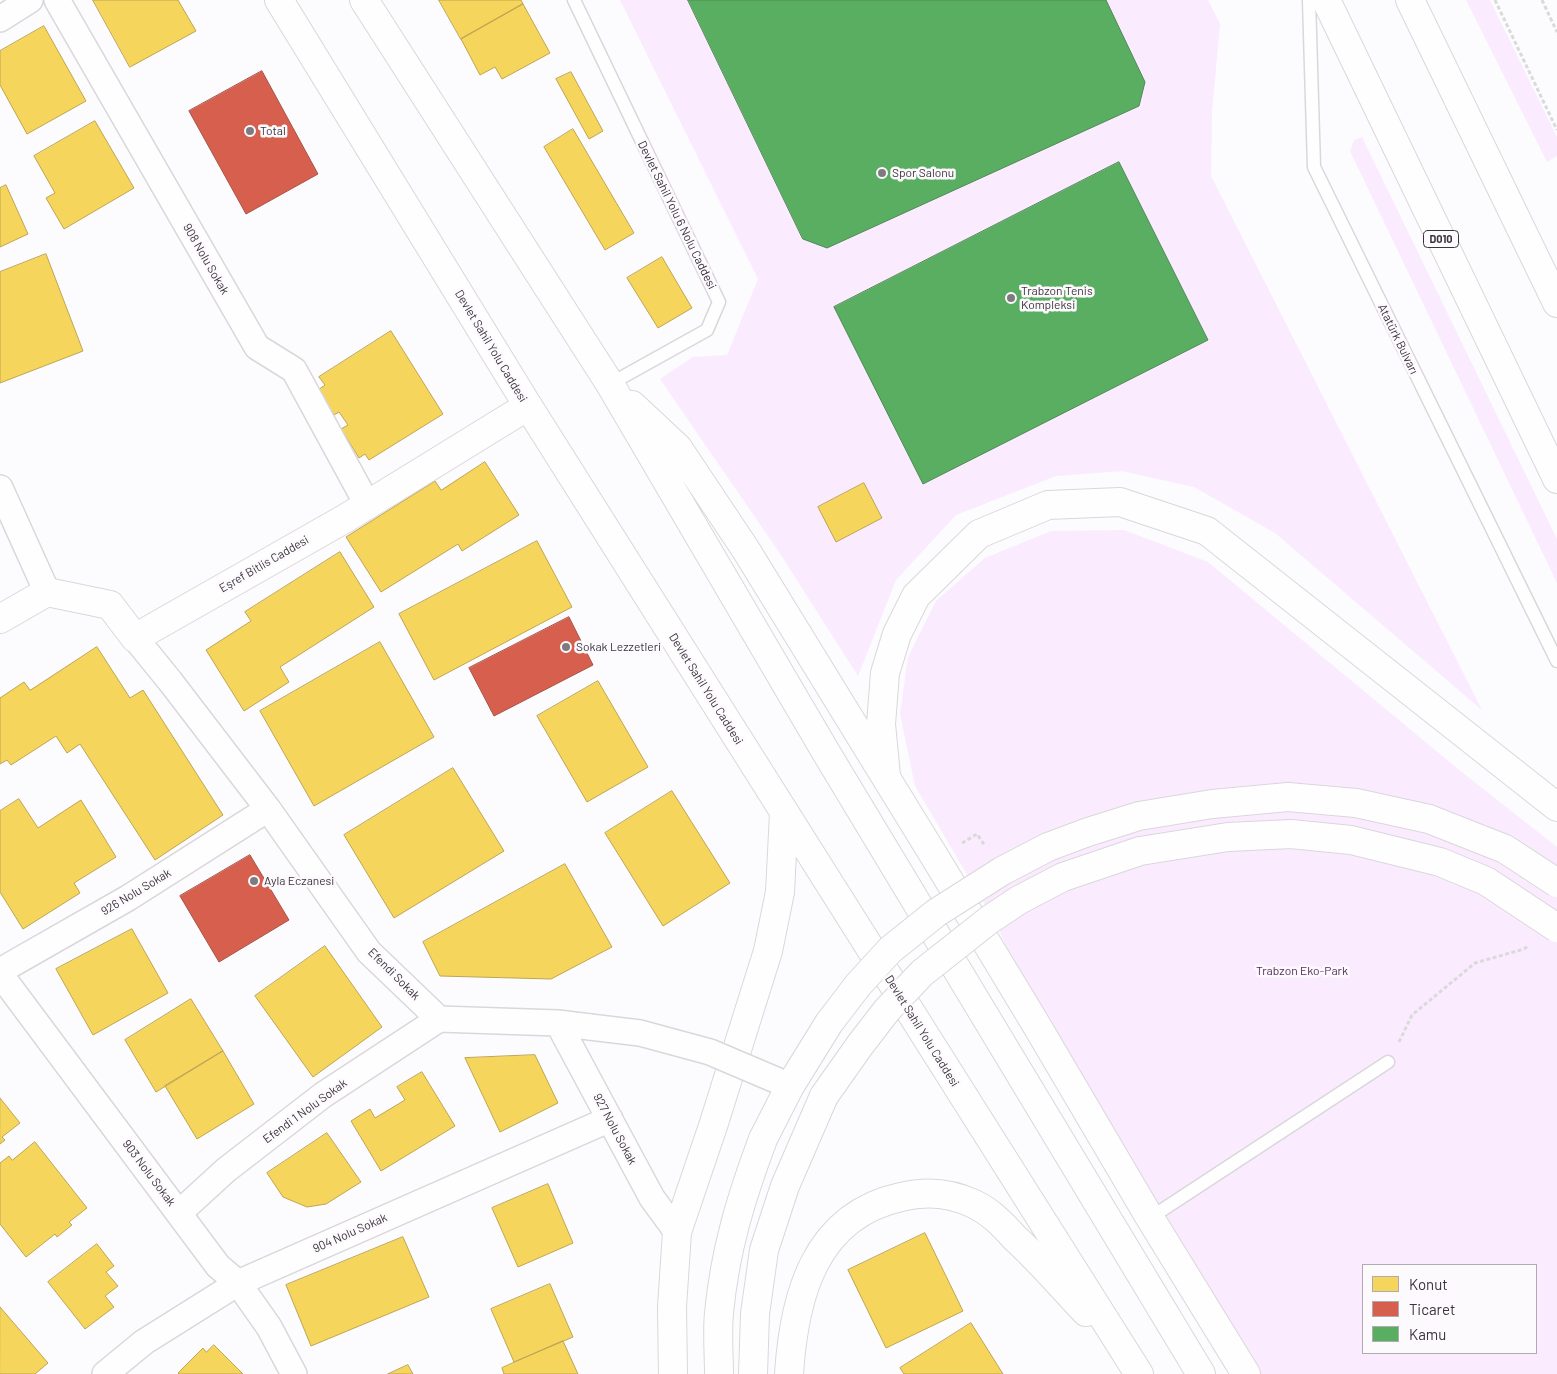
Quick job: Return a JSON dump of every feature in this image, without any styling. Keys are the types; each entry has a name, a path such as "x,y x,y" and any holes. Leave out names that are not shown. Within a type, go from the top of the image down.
{"main road":[{"name":"Devlet Sahil Yolu Caddesi","path":"279,0 528,406 1134,1367"},
{"path":"364,0 610,384 827,754 1201,1374"},
{"name":"D010","path":"1326,0 1557,479"},
{"path":"1410,0 1557,303"},
{"path":"610,384 678,448 746,550 936,858 1150,1218 1246,1374"},
{"name":"Eşref Bitlis Caddesi","path":"135,638 368,504 528,406"},
{"path":"886,776 881,724 885,674 897,634 916,596 979,534 1048,505 1120,502 1207,531 1557,807"},
{"path":"0,619 47,592 110,605 135,638"},
{"path":"719,1374 718,1315 726,1255 744,1190 763,1139 790,1086 829,1023 858,985 890,950 936,913 1002,871 1048,847 1139,816 1212,804 1288,797 1356,803 1430,819 1504,849 1557,883"},
{"path":"673,1374 672,1306 677,1232 713,1126 768,951 780,892 784,813"},
{"path":"754,1374 756,1314 764,1250 785,1186 824,1096 860,1044 887,1010 922,974 989,920 1019,900 1063,877 1140,851 1228,838 1290,834 1351,840 1440,862 1486,881 1557,928"},
{"path":"789,1374 790,1350 801,1297 820,1251 840,1227 866,1210 888,1200 912,1194 955,1197 975,1205 993,1216 1024,1246 1134,1367"}],"street":[{"path":"0,19 30,0"},
{"name":"908 Nolu Sokak","path":"57,0 257,347 294,370 368,504"},
{"path":"0,488 47,592"},
{"name":"Efendi Sokak","path":"135,638 170,680 268,808 369,952 439,1019"},
{"name":"926 Nolu Sokak","path":"0,972 128,898 268,808"},
{"name":"903 Nolu Sokak","path":"0,972 218,1266 238,1283 269,1327 294,1374"},
{"path":"439,1019 558,1023 640,1033 710,1052 790,1086"},
{"name":"Efendi 1 Nolu Sokak","path":"179,1213 226,1170 323,1095 439,1019"},
{"name":"927 Nolu Sokak","path":"558,1023 652,1198 677,1232"},
{"name":"904 Nolu Sokak","path":"105,1374 144,1342 238,1283 610,1119"}],"lane":[{"name":"Devlet Sahil Yolu 6 Nolu Caddesi","path":"574,0 719,302 707,330 610,384"},
{"name":"Atatürk Bulvarı","path":"1308,0 1314,168 1557,660"},
{"path":"1150,1218 1388,1062"}],"path":[{"path":"1495,0 1557,130"},
{"path":"1542,0 1557,32"},
{"path":"936,858 977,834 1002,871"},
{"path":"1388,1062 1412,1015 1475,964 1524,949 1531,943"}],"green space":[{"name":"Trabzon Tenis Kompleksi","path":"620,0 1208,0 1220,24 1212,112 1211,176 1482,710 1275,533 1194,487 1122,471 1056,476 956,515 896,580 858,676 779,552 660,379 693,357 727,355 758,279"},
{"path":"1466,0 1490,0 1557,137 1557,156 1547,162"},
{"path":"1362,137 1557,539 1557,583 1350,151 1354,140"},
{"name":"Trabzon Eko-Park","path":"1124,530 1208,562 1458,769 1557,847 1557,1374 1246,1374 1037,1026 999,929 915,786 900,714 908,657 936,601 985,558 1051,531"}],"building: Konut":[{"path":"93,0 178,0 196,31 130,67"},
{"path":"439,0 521,0 523,4 461,39"},
{"path":"523,4 550,53 502,79 495,67 480,75 461,39"},
{"path":"44,26 86,101 27,134 0,85 0,51"},
{"path":"571,72 603,131 589,139 556,79"},
{"path":"95,121 134,188 64,229 46,198 55,193 34,156"},
{"path":"573,129 634,233 605,250 544,147"},
{"path":"6,185 28,234 0,247 0,188"},
{"path":"46,254 83,351 0,383 0,272"},
{"path":"662,257 692,308 658,328 627,278"},
{"path":"391,331 443,414 369,460 365,454 359,458 341,429 348,425 339,412 334,415 318,390 325,385 319,377"},
{"path":"485,462 519,515 462,551 458,544 381,592 346,537 435,481 441,490"},
{"path":"864,483 882,518 836,542 818,507"},
{"path":"537,541 572,607 434,680 399,614"},
{"path":"340,552 374,607 280,667 289,682 244,711 206,650 251,621 245,612"},
{"path":"380,642 434,737 314,806 260,711"},
{"path":"97,647 130,698 143,690 223,815 155,860 80,744 67,753 56,736 11,765 7,760 0,764 0,698 24,682 30,690"},
{"path":"598,681 648,767 587,802 537,716"},
{"path":"453,768 504,851 394,918 344,835"},
{"path":"672,791 730,883 663,926 605,833"},
{"path":"19,799 38,828 81,800 116,857 74,883 80,893 23,929 0,892 0,811"},
{"path":"565,864 612,947 551,979 440,976 423,942"},
{"path":"132,929 168,993 93,1035 56,969"},
{"path":"325,946 382,1027 313,1077 255,996"},
{"path":"191,999 223,1051 156,1092 125,1040"},
{"path":"223,1051 254,1104 197,1139 165,1086"},
{"path":"535,1055 558,1103 500,1132 465,1058"},
{"path":"422,1072 455,1126 381,1171 351,1121 370,1109 375,1118 405,1100 397,1087"},
{"path":"0,1098 20,1123 2,1137 5,1140 0,1144"},
{"path":"327,1133 361,1182 326,1204 307,1207 283,1197 267,1173"},
{"path":"35,1142 87,1208 69,1222 72,1225 57,1237 55,1234 26,1257 0,1224 0,1163 9,1156 12,1160"},
{"path":"548,1184 573,1243 518,1267 492,1208"},
{"path":"925,1233 963,1311 886,1348 848,1270"},
{"path":"403,1237 429,1297 311,1346 286,1285"},
{"path":"97,1244 114,1266 106,1272 118,1286 105,1296 114,1307 85,1329 48,1282"},
{"path":"550,1284 573,1337 514,1362 491,1309"},
{"path":"0,1307 48,1363 35,1374 0,1374"},
{"path":"971,1323 1003,1374 904,1374 900,1368"},
{"path":"563,1341 578,1374 504,1374 502,1368"},
{"path":"214,1345 243,1374 178,1373 203,1348 206,1352"},
{"path":"408,1365 413,1374 388,1374"}],"building: Ticaret":[{"path":"262,71 318,174 246,214 189,111"},
{"path":"569,617 593,665 494,716 469,668"},
{"path":"250,855 289,920 219,962 180,896"}],"building: Kamu":[{"name":"Spor Salonu","path":"688,0 1106,0 1145,82 1139,106 827,248 803,239"},
{"path":"1119,162 1208,340 923,484 834,307"}],"place":[{"name":"Total","path":"250,131"},
{"name":"Spor Salonu","path":"882,173"},
{"name":"Trabzon Tenis Kompleksi","path":"1011,298"},
{"name":"Sokak Lezzetleri","path":"566,647"},
{"name":"Ayla Eczanesi","path":"254,881"}]}
